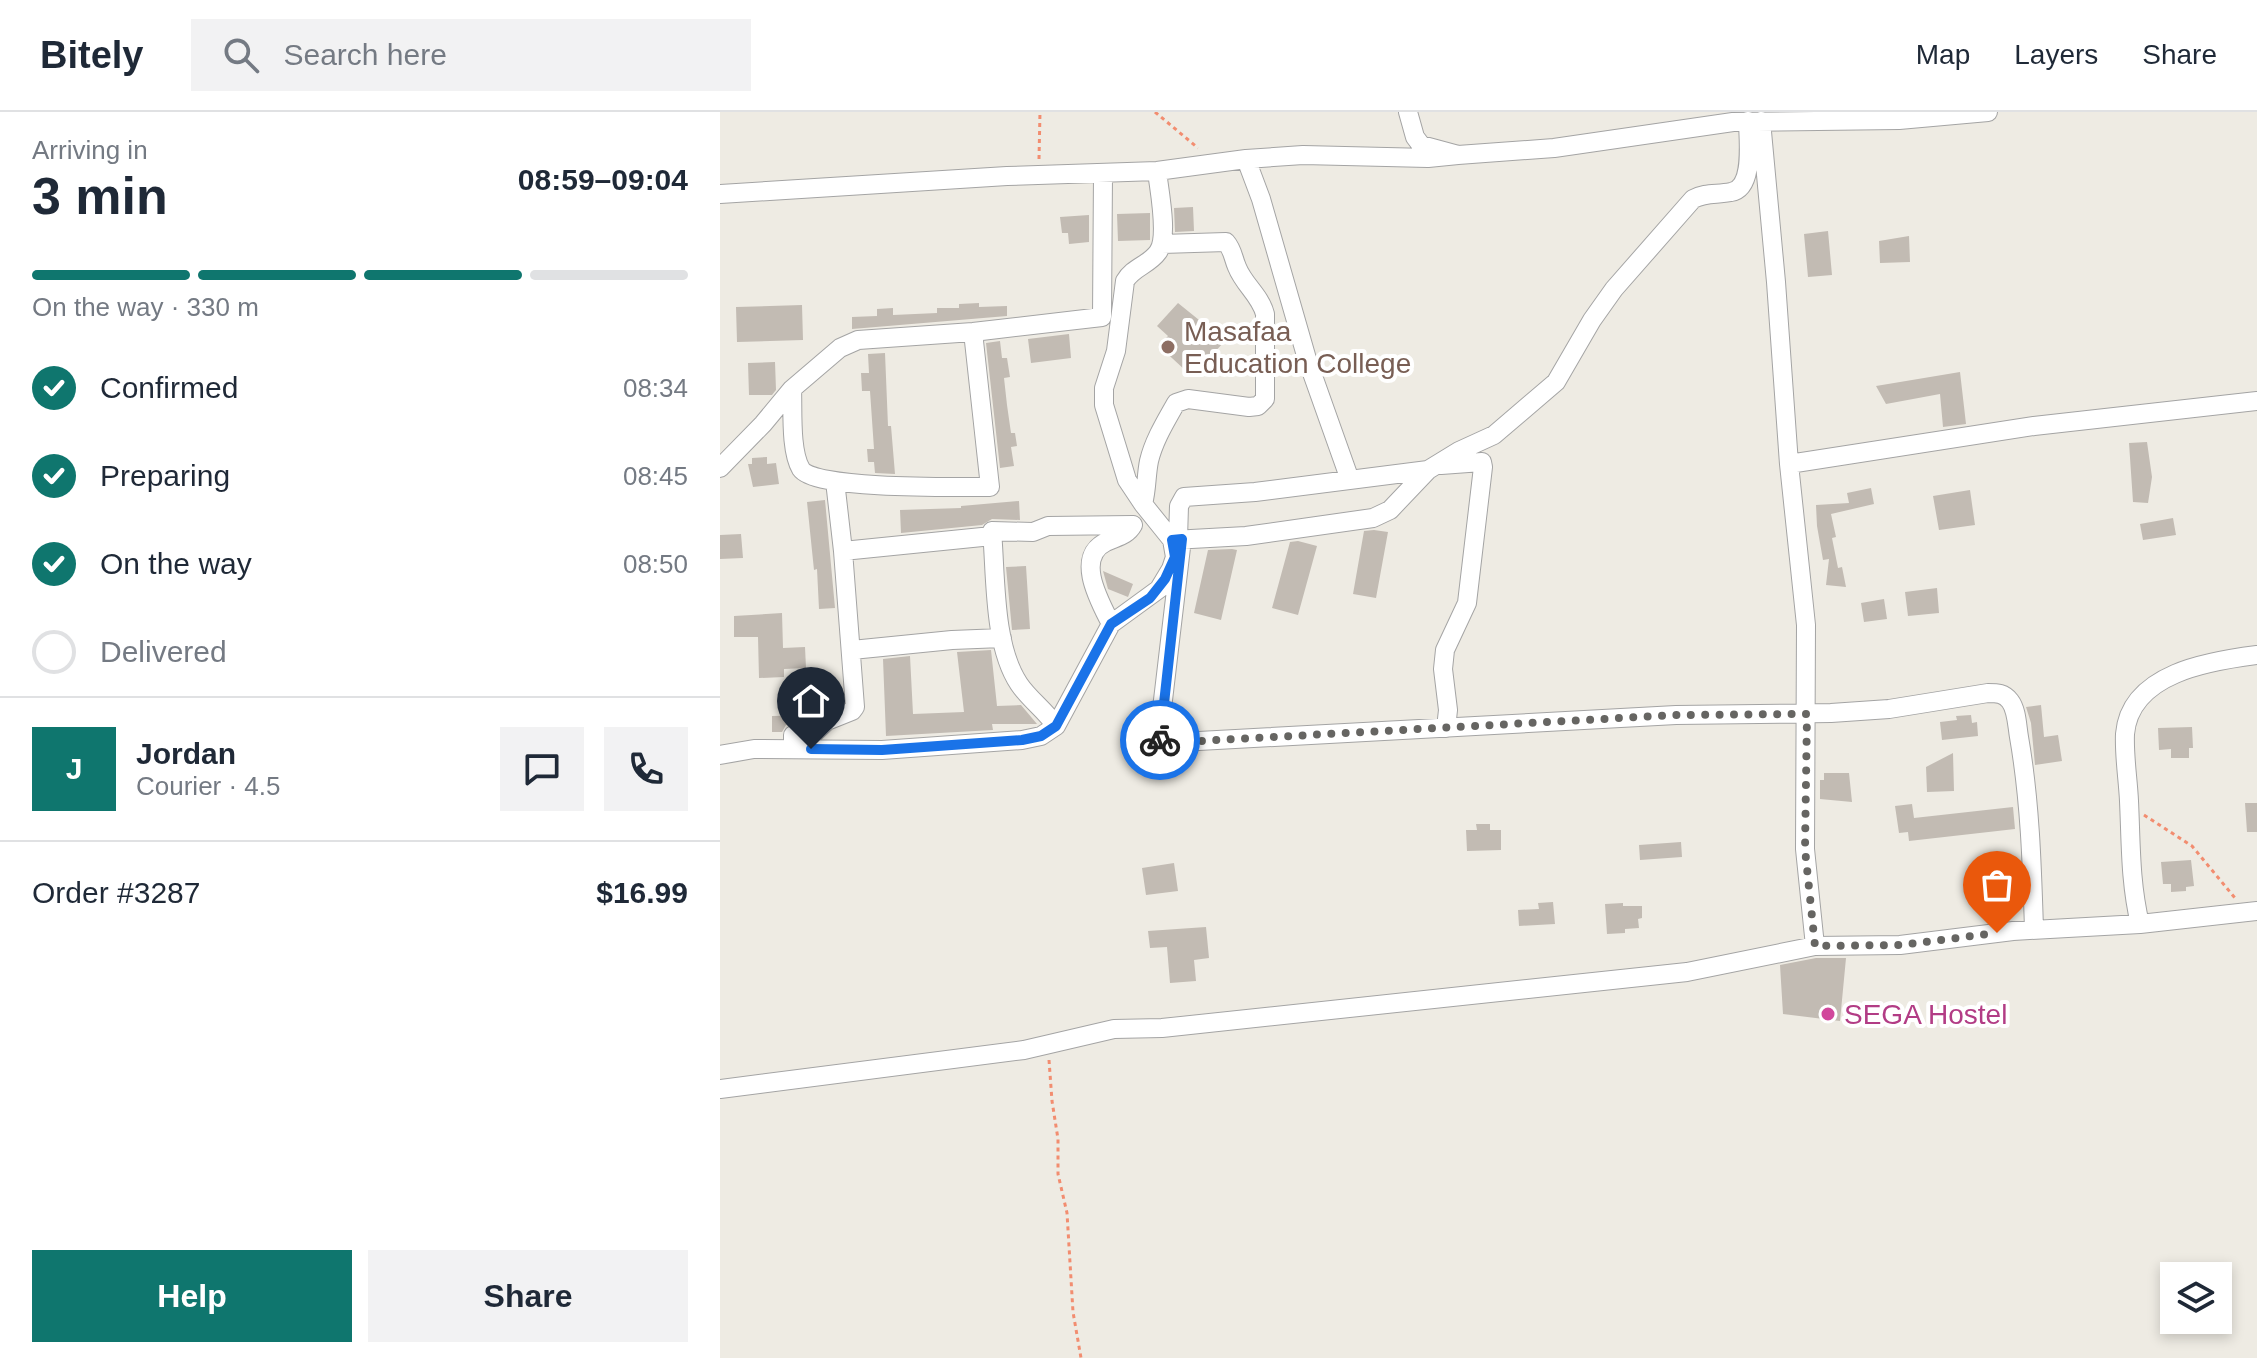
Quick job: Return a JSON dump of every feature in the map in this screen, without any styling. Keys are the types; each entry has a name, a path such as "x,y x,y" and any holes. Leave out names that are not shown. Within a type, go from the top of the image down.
{"street":[{"path":"1408,112 1415,137 1421,145 1458,155"},
{"path":"720,194 1007,176 1157,171 1303,155 1428,158 1554,148 1743,119 1899,120 1988,112"},
{"path":"1157,171 1162,244 1156,255 1131,272 1125,281 1116,351 1102,396 1127,480 1139,499 1178,539 1246,536 1373,518 1390,510 1431,468 1494,435 1556,382 1614,289 1693,199 1703,194 1734,192 1741,188 1748,170 1743,119"},
{"path":"1743,119 1776,282 1789,464 1806,625 1805,849 1815,946"},
{"path":"1246,159 1261,199 1307,359 1350,480"},
{"path":"720,468 792,389 840,348 858,340 973,332 1103,316 1103,174"},
{"path":"1111,624 1091,576 1094,552 1102,544 1128,533 1133,525 1139,499 1149,484 1148,465 1152,451 1176,403 1188,399 1249,407 1258,406 1265,399 1265,314 1261,300 1237,269 1231,247 1226,242 1162,244"},
{"path":"792,389 795,446 802,471 810,476 896,486 990,487 973,332"},
{"path":"1789,464 2034,426 2257,401"},
{"path":"1446,728 1445,650 1467,603 1482,462 1255,492 1184,497 1179,506 1161,743 1446,728 1676,715 1807,714 1889,709 1988,693 2002,694 2011,701 2024,765 2034,929"},
{"path":"793,749 793,735 812,735 827,721 854,710 852,650 835,481"},
{"path":"1056,726 1019,685 1009,663 1002,638 992,531 1033,532 1048,526 1133,525"},
{"path":"843,551 992,536"},
{"path":"720,755 754,749 882,750 1041,736 1056,726 1111,624 1159,589 1171,569 1178,539"},
{"path":"852,650 1002,638"},
{"path":"2140,924 2130,871 2125,731 2133,707 2154,685 2184,671 2257,655"},
{"path":"720,1089 1024,1050 1114,1029 1162,1028 1687,972 1815,946 1900,945 2034,929 2140,924 2250,911"}],"path":[{"path":"1040,112 1038,159 1051,163"},
{"path":"1155,112 1216,164"},
{"path":"2129,806 2192,846 2250,911"},
{"path":"1046,1045 1058,1139 1058,1174 1067,1213 1073,1312 1081,1358"}],"building":[{"path":"1193,207 1194,231 1175,232 1174,208"},
{"path":"1150,213 1150,240 1118,241 1117,214"},
{"path":"1089,215 1089,242 1069,244 1068,233 1062,233 1060,217"},
{"path":"1828,231 1832,275 1808,277 1804,234"},
{"path":"1909,236 1910,262 1880,263 1879,241"},
{"path":"979,303 979,307 1007,306 1007,316 852,329 852,317 877,316 877,309 893,308 893,315 937,313 937,308 959,308 959,304"},
{"path":"1178,303 1225,341 1194,374 1188,369 1186,371 1159,346 1168,336 1157,326"},
{"path":"802,305 803,340 737,342 736,307"},
{"path":"1069,334 1071,358 1031,363 1028,339"},
{"path":"1000,341 1002,358 1007,358 1010,377 1004,378 1007,405 1011,433 1015,433 1017,446 1011,447 1014,466 1000,468 986,343"},
{"path":"885,353 888,426 891,426 895,474 875,473 874,462 868,462 867,449 874,449 870,391 862,391 861,373 869,373 868,354"},
{"path":"775,362 776,390 772,395 749,395 748,363"},
{"path":"1960,372 1966,424 1943,427 1940,394 1886,404 1876,386"},
{"path":"2147,442 2152,477 2148,503 2133,502 2129,443"},
{"path":"767,457 767,464 776,463 779,484 753,487 748,464 752,464 752,458"},
{"path":"1871,488 1874,504 1831,514 1838,568 1842,567 1846,587 1826,585 1829,559 1823,560 1816,505 1849,503 1847,493"},
{"path":"1970,490 1975,525 1939,530 1933,496"},
{"path":"825,500 835,608 819,609 817,569 814,570 807,502"},
{"path":"1019,501 1020,520 992,519 982,525 901,533 900,510 961,508"},
{"path":"2173,518 2176,535 2143,540 2140,524"},
{"path":"1364,531 1388,532 1376,598 1353,594"},
{"path":"741,534 743,558 720,559 720,535"},
{"path":"1290,542 1317,546 1298,615 1272,608"},
{"path":"1208,550 1237,550 1221,620 1194,613"},
{"path":"1026,566 1030,629 1012,630 1006,567"},
{"path":"1103,571 1133,584 1128,597 1108,589"},
{"path":"1937,588 1939,613 1908,616 1905,592"},
{"path":"1884,599 1887,619 1864,622 1861,603"},
{"path":"782,613 783,648 805,647 806,668 784,669 784,677 759,678 758,637 734,637 734,616"},
{"path":"991,650 997,706 1021,705 1037,724 992,724 993,730 886,736 883,659 910,656 913,714 964,712 957,652"},
{"path":"2041,705 2044,737 2058,735 2062,761 2035,765 2031,723 2026,707"},
{"path":"811,715 807,723 792,723 786,725 782,732 772,732 772,716"},
{"path":"1971,715 1972,723 1977,722 1978,736 1942,740 1940,722"},
{"path":"2192,727 2193,748 2189,748 2189,758 2171,758 2171,749 2159,750 2158,728"},
{"path":"1953,753 1954,791 1927,792 1926,767"},
{"path":"1824,773 1849,773 1852,802 1820,799 1820,780 1824,780"},
{"path":"2245,803 2257,803 2257,832 2247,832"},
{"path":"1912,804 1914,818 2013,807 2015,829 1909,841 1908,832 1899,833 1895,806"},
{"path":"1476,824 1490,824 1490,830 1501,830 1501,850 1467,851 1466,830 1477,830"},
{"path":"1681,842 1682,857 1640,860 1639,845"},
{"path":"2191,860 2194,886 2186,887 2186,891 2171,892 2171,884 2163,884 2161,862"},
{"path":"1174,863 1178,891 1146,895 1142,868"},
{"path":"1553,902 1555,924 1519,926 1518,910 1539,909 1538,903"},
{"path":"1623,903 1623,906 1642,906 1639,928 1607,934 1605,904"},
{"path":"1206,927 1209,958 1194,960 1196,981 1170,983 1167,947 1150,948 1148,931"},
{"path":"1816,958 1846,958 1840,1021 1783,1014 1780,965"}],"way so far":[{"path":"1160,740 1163,743 1676,715 1807,714 1805,849 1815,946 1900,945 1997,933"}],"place":[{"name":"Masafaa Education College","path":"1168,347"},
{"name":"SEGA Hostel","path":"1828,1014"}],"route":[{"path":"811,749 882,750 1041,736 1056,726 1111,624 1159,589 1175,557 1172,540 1182,539 1160,740"}]}
